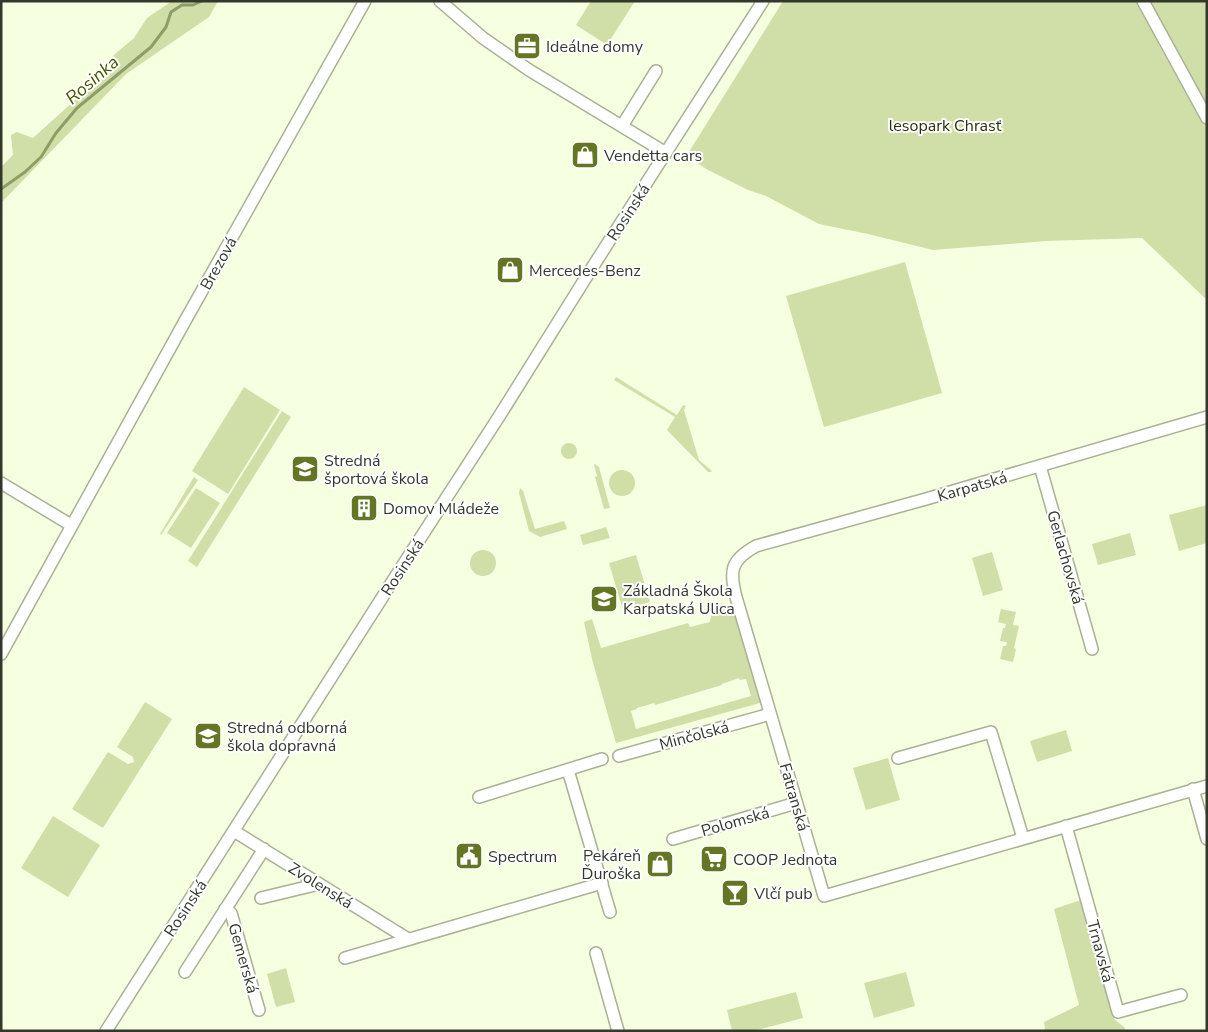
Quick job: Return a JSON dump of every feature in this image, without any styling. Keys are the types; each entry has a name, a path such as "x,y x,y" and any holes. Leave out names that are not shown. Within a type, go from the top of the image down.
{"street":[{"name":"Brezová","path":"1,654 365,1"},
{"path":"440,1 482,38 498,49 666,153"},
{"name":"Rosinská","path":"106,1031 763,1"},
{"path":"1143,1 1207,118"},
{"path":"622,126 656,71"},
{"name":"Karpatská","path":"739,557 756,546 1207,417"},
{"name":"Gerlachovská","path":"1040,466 1092,649"},
{"path":"1,483 72,525"},
{"name":"Fatranská","path":"739,557 732,571 732,581 824,896 1207,786"},
{"name":"Minčolská","path":"619,756 770,714"},
{"path":"898,758 991,732 1023,838"},
{"path":"479,797 602,759"},
{"path":"568,770 610,912"},
{"path":"1193,790 1207,839"},
{"name":"Polomská","path":"673,839 796,803"},
{"name":"Trnavská","path":"1066,826 1118,1012 1181,995"},
{"name":"Zvolenská","path":"234,831 408,940"},
{"name":"Gemerská","path":"185,972 264,850"},
{"path":"345,958 602,883"},
{"path":"261,898 319,884"},
{"name":"Gemerská","path":"225,909 231,913 258,1010"},
{"path":"596,952 618,1031"}],"green space":[{"path":"172,1 218,1 209,17 126,74 1,203 1,167 13,155 11,135 17,132 33,138 96,81 114,55 134,38 147,18"},
{"path":"591,1 635,1 607,45 576,25"},
{"name":"lesopark Chrasť","path":"783,1 1207,1 1207,300 1142,238 1046,241 933,250 819,224 766,196 748,190 708,170 690,158 687,155"},
{"path":"905,262 942,393 824,427 786,296"},
{"path":"616,377 677,415 683,405 686,406 684,410 699,460 712,471 708,472 667,430 675,417 614,380"},
{"path":"244,387 280,410 228,494 192,471"},
{"path":"282,411 291,417 197,567 188,561"},
{"path":"569,443 575,445 577,451 575,457 569,459 563,457 561,451 563,445"},
{"path":"595,464 599,467 610,508 604,509 595,477 597,476"},
{"path":"622,470 631,474 635,483 631,492 622,496 613,492 609,483 613,474"},
{"path":"194,477 198,480 161,535 160,534"},
{"path":"196,488 220,503 191,548 167,533"},
{"path":"520,488 523,491 535,529 564,521 567,529 540,537 529,531 519,493"},
{"path":"1207,505 1207,543 1179,551 1169,515"},
{"path":"606,527 610,538 583,545 580,535"},
{"path":"1130,533 1136,555 1098,565 1092,544"},
{"path":"483,550 492,554 496,563 492,572 483,576 474,572 470,563 474,554"},
{"path":"992,552 1003,590 983,596 972,558"},
{"path":"636,555 650,602 623,610 609,563"},
{"path":"722,606 730,609 735,615 760,703 616,743 593,663 584,622 592,619 601,648 688,623 690,627 710,622 716,608","holes":["739,678 740,680 746,679 751,696 636,729 631,711 637,708 654,703 655,705"]},
{"path":"1001,609 1016,612 1013,625 1019,626 1013,662 1000,659 1003,646 1006,646 1007,642 1000,641 1006,624 998,622"},
{"path":"145,702 172,719 103,828 72,809 108,752 128,764 134,762 133,757 117,747"},
{"path":"1066,730 1072,751 1037,762 1030,741"},
{"path":"888,758 900,800 866,810 853,768"},
{"path":"53,816 100,845 68,897 21,868"},
{"path":"1084,899 1115,1020 1126,1031 1045,1030 1044,1022 1079,1005 1054,909"},
{"path":"286,968 295,1002 276,1007 267,974"},
{"path":"906,972 915,1006 874,1018 864,983"},
{"path":"796,992 803,1018 753,1031 732,1031 727,1010"}],"waterway":[{"name":"Rosinka","path":"1,189 25,172 41,157 56,133 77,108 151,47 166,27 171,12 182,5 193,5 202,1"}],"place":[{"name":"Ideálne domy","path":"527,46"},
{"name":"Vendetta cars","path":"585,155"},
{"name":"Mercedes-Benz","path":"510,270"},
{"name":"Stredná športová škola","path":"305,469"},
{"name":"Domov Mládeže","path":"364,508"},
{"name":"Základná Škola Karpatská Ulica","path":"604,599"},
{"name":"Stredná odborná škola dopravná","path":"208,736"},
{"name":"Spectrum","path":"469,856"},
{"name":"COOP Jednota","path":"714,859"},
{"name":"Pekáreň Ďuroška","path":"660,864"},
{"name":"Vlčí pub","path":"735,893"}]}
